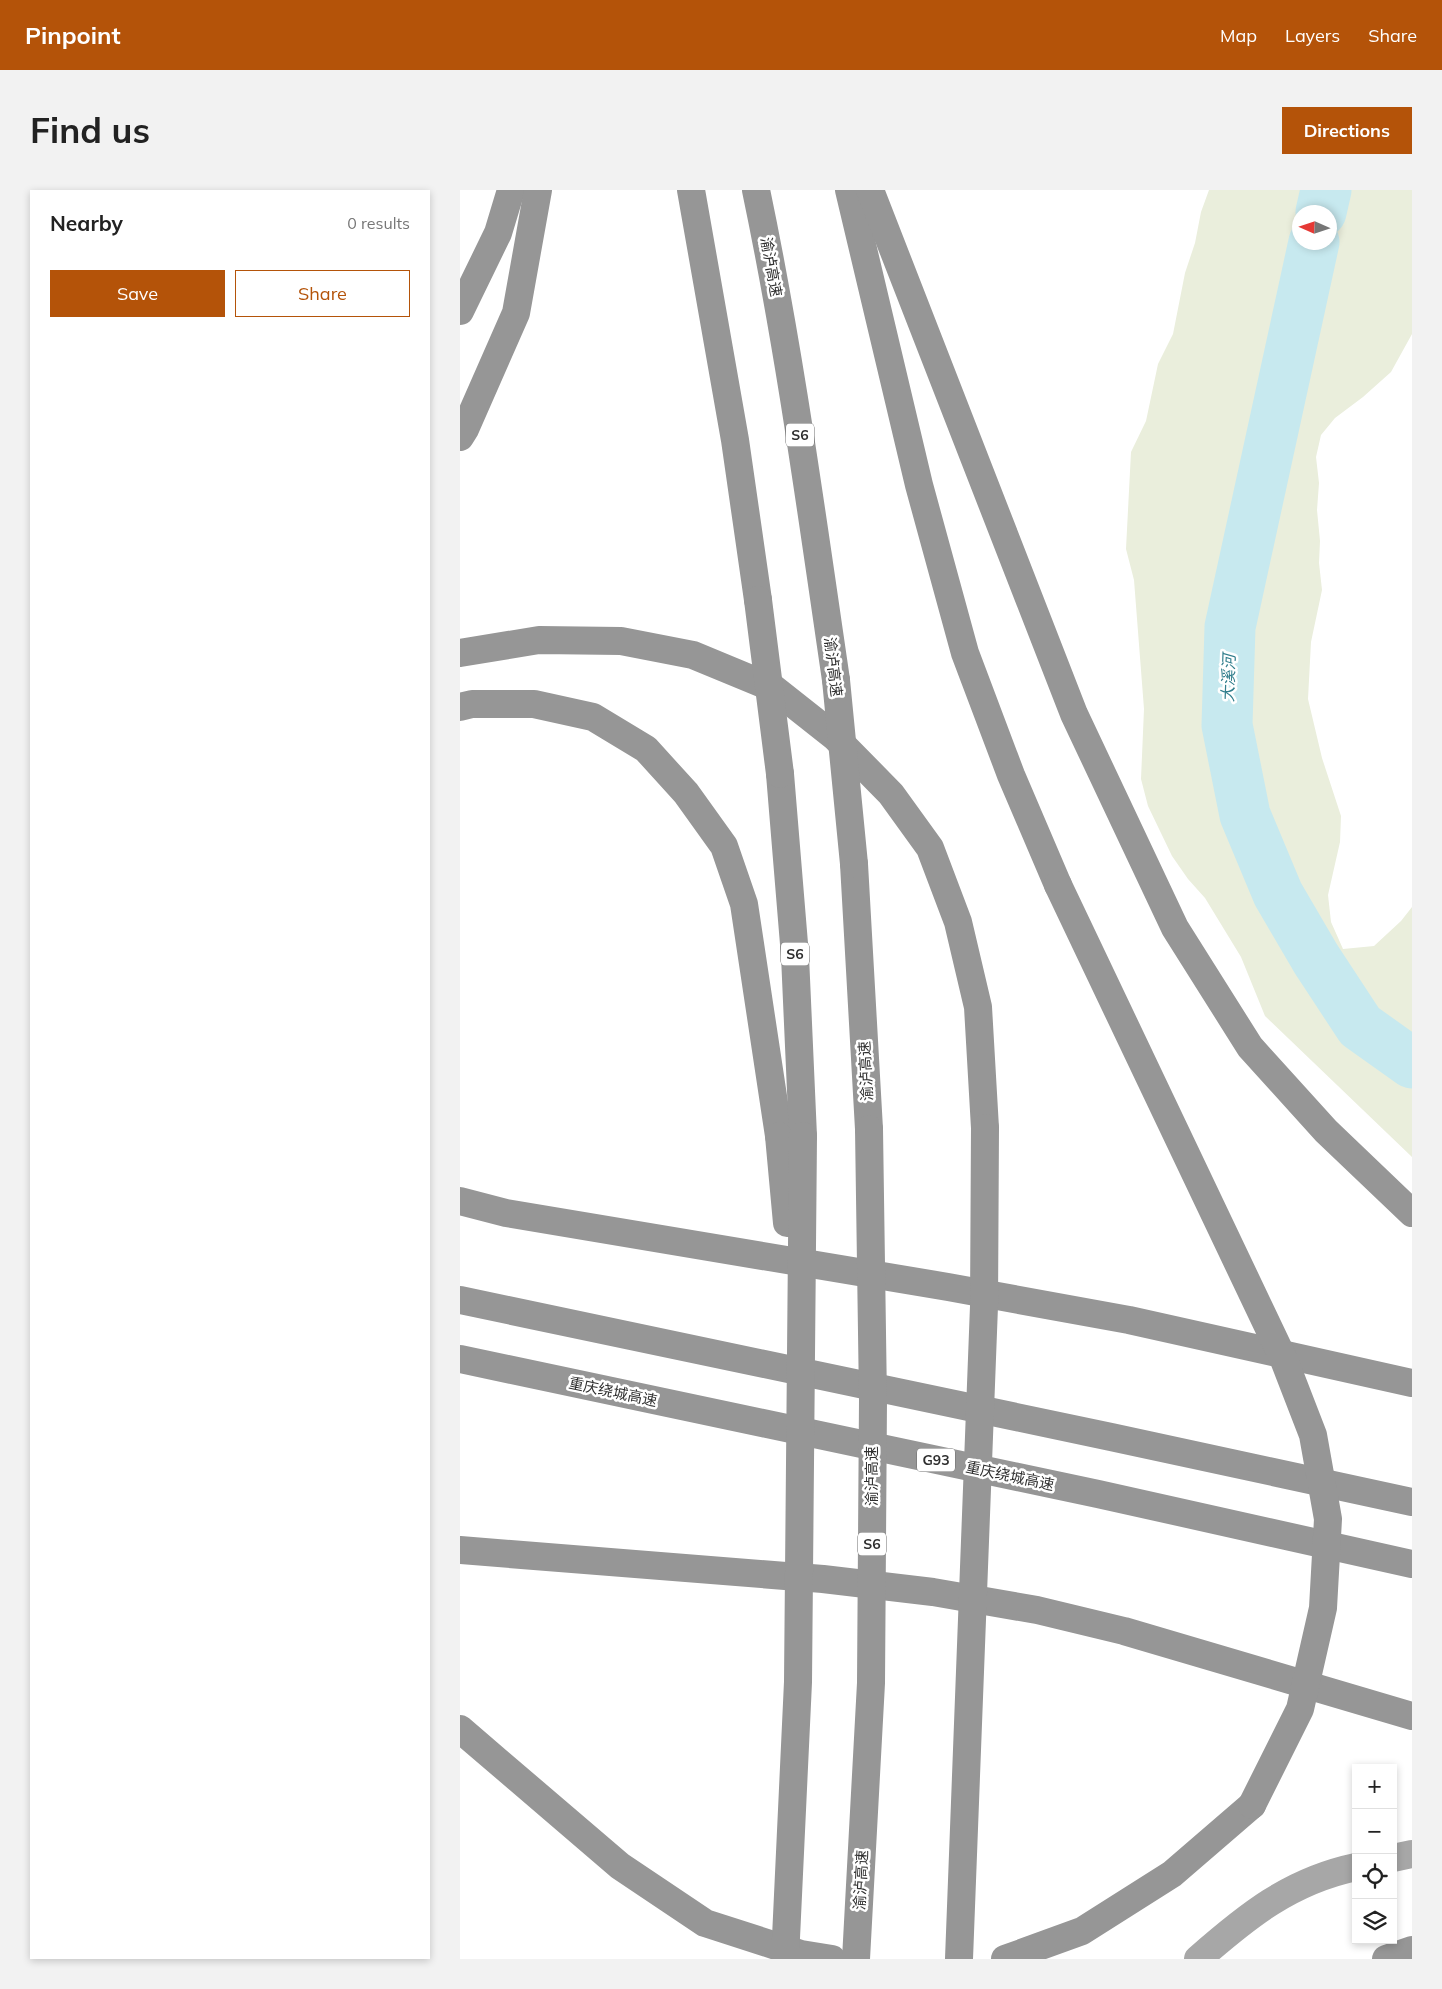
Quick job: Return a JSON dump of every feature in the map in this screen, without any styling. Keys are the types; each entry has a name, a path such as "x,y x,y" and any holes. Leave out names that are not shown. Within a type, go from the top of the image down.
{"highway":[{"path":"460,311 498,233 511,190"},
{"path":"460,437 465,430 516,313 538,190"},
{"name":"S6","path":"691,190 734,440 758,600 780,774 795,956 792,1136 800,1391 798,1682 785,1959"},
{"name":"渝泸高速","path":"756,190 768,248 806,473 836,680 854,864 869,1129 873,1400 871,1683 856,1959"},
{"path":"849,190 919,485 965,654 1058,884 1284,1360 1313,1435 1328,1519 1323,1608 1300,1710 1252,1805 1172,1874 1082,1931 1005,1959"},
{"path":"870,190 1074,714 1175,928 1250,1047 1326,1131 1412,1213"},
{"path":"460,653 539,640 620,641 693,655 773,688 835,737 891,794 930,848 958,922 978,1007 985,1128 984,1306 959,1959"},
{"path":"460,707 472,704 534,704 593,717 646,749 686,793 724,846 744,904 792,1136"},
{"path":"460,1201 506,1213 948,1287 1129,1320 1412,1383"},
{"path":"460,1300 1412,1502"},
{"name":"重庆绕城高速","path":"460,1359 1089,1492 1412,1564"},
{"path":"460,1550 823,1579 942,1593 1037,1610 1124,1631 1412,1716"},
{"path":"460,1729 620,1866 705,1923 800,1954 832,1959"},
{"path":"1386,1959 1412,1950"}],"main road":[{"path":"1397,1857 1412,1854"},
{"path":"1198,1959 1246,1918 1282,1894 1314,1878 1352,1867"}],"green space":[{"path":"1209,190 1412,190 1412,334 1391,372 1363,397 1335,418 1321,435 1316,457 1319,483 1317,510 1322,590 1311,642 1308,699 1322,758 1341,816 1340,842 1328,895 1331,922 1343,949 1374,946 1401,921 1412,907 1412,1157 1265,1016 1241,957 1205,898 1188,879 1172,856 1148,806 1141,779 1144,709 1134,580 1126,549 1131,452 1146,421 1158,364 1173,334 1185,273 1195,243 1201,212"}],"waterway":[{"name":"大溪河","path":"1323,205 1326,190"},
{"name":"大溪河","path":"1312,250 1230,627 1227,725 1245,815 1278,894 1316,959 1360,1026 1412,1063"}]}
